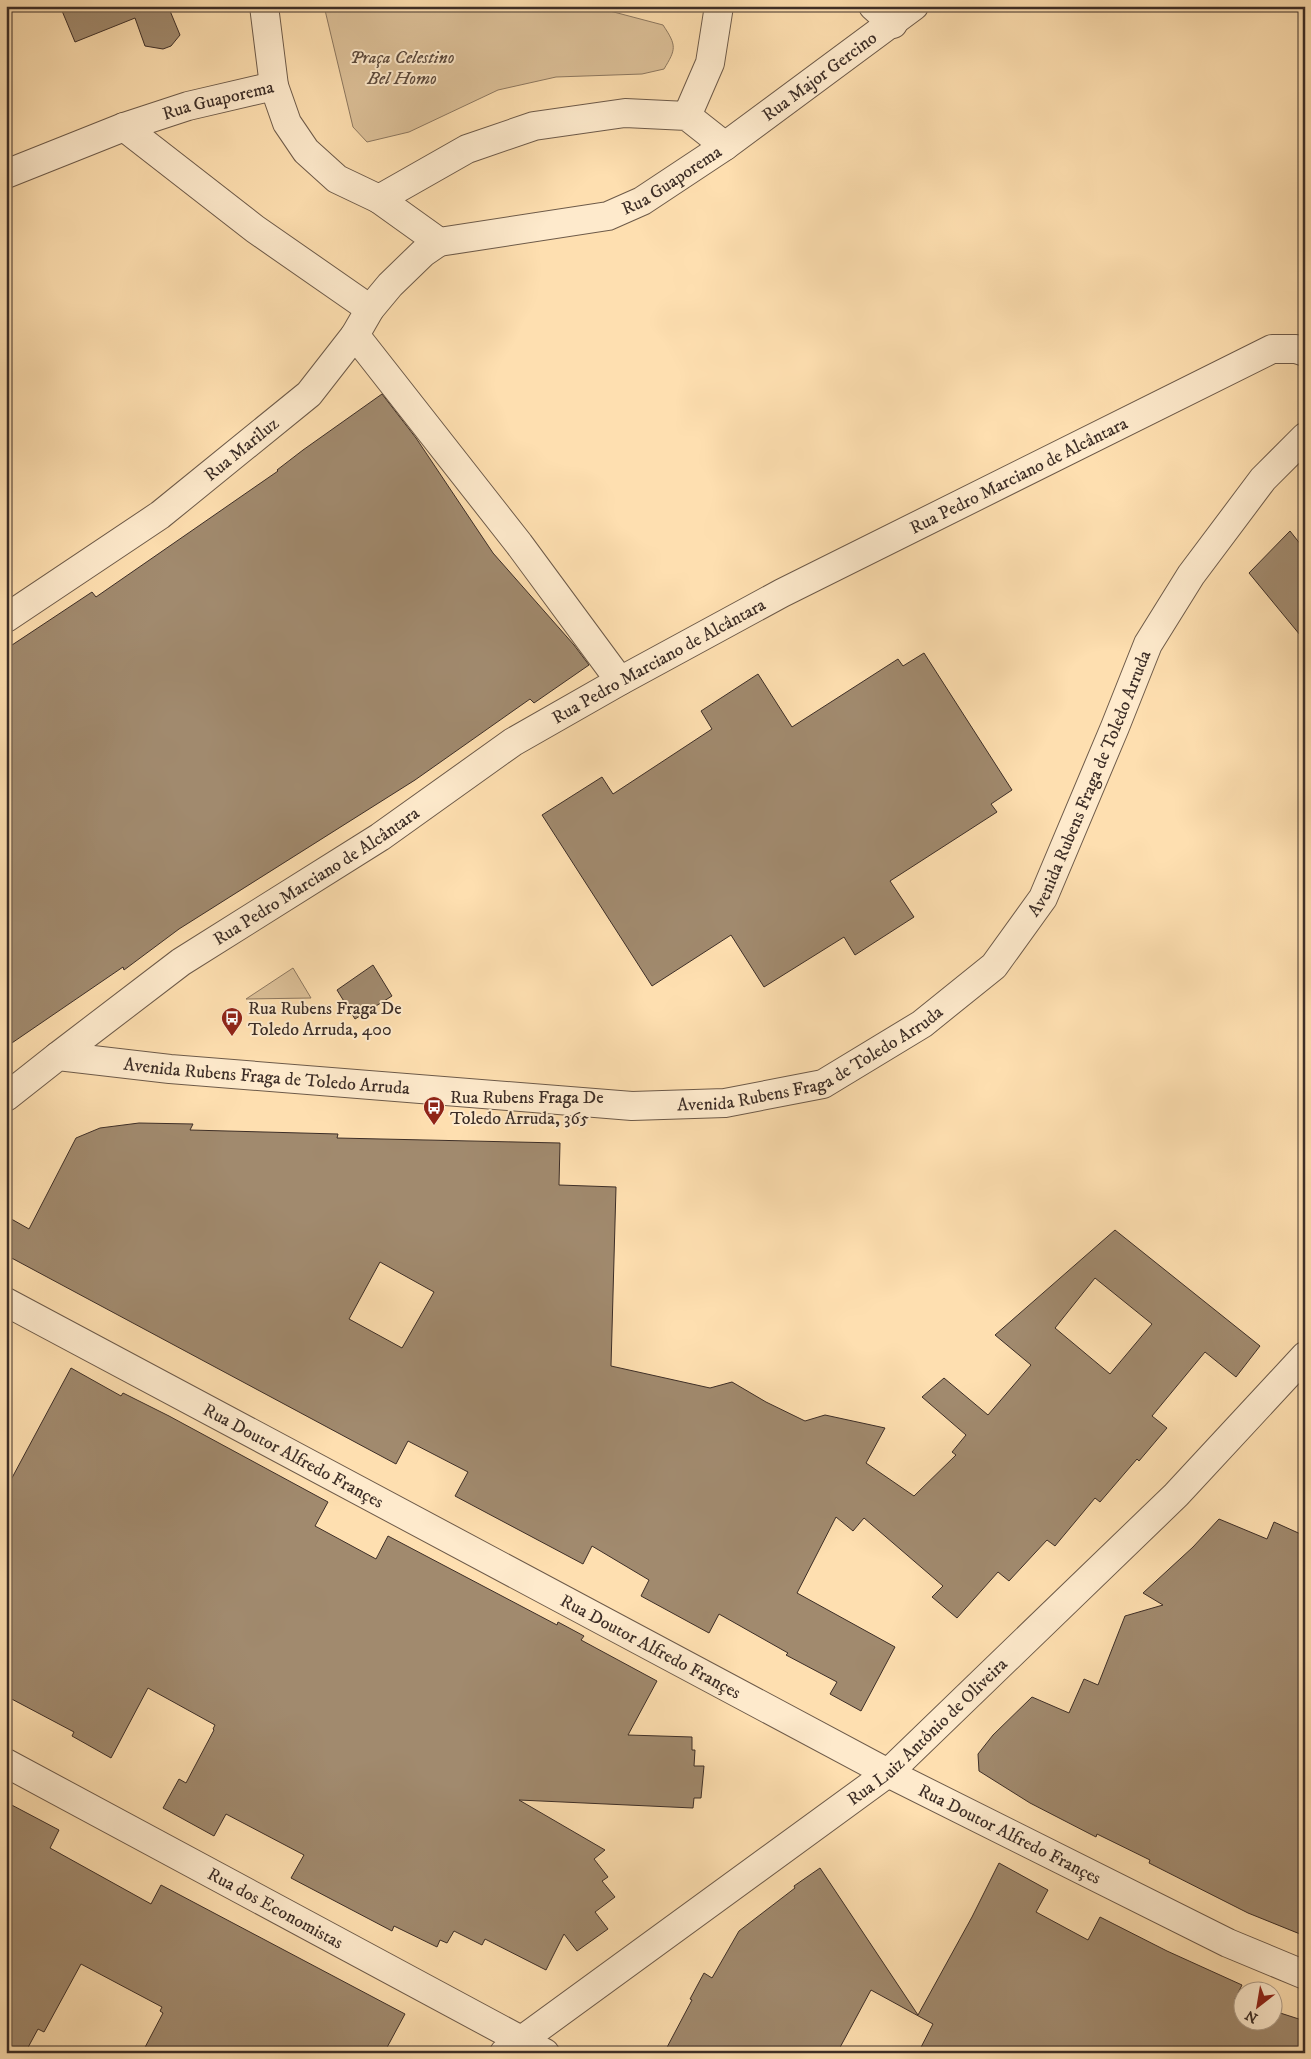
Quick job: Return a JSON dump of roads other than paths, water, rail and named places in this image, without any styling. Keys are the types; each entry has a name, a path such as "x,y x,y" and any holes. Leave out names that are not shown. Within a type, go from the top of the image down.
{"street":[{"path":"264,6 274,86"},
{"path":"379,199 467,149 534,126 624,114 687,116 710,64 719,6"},
{"name":"Rua Major Gercino","path":"725,146 883,15 914,6"},
{"name":"Rua Guaporema","path":"6,174 124,127 188,106 274,86 287,123 306,151 336,179 379,199 439,242 608,216 642,201 725,146 687,116"},
{"name":"Rua Guaporema","path":"124,127 255,229 370,309"},
{"name":"Rua Mariluz","path":"6,618 160,515 309,394 355,336 370,309 390,285 423,253 439,242"},
{"path":"355,336 519,544 620,681"},
{"name":"Rua Pedro Marciano de Alcântara","path":"58,1056 182,962 380,837 513,742 620,681 782,593 1272,349 1296,349 1305,352"},
{"name":"Avenida Rubens Fraga de Toledo Arruda","path":"58,1056 170,1069 632,1106 725,1103 823,1084 922,1024 994,966 1043,898 1148,644 1191,575 1263,479 1305,437"},
{"path":"6,1097 58,1056"},
{"name":"Rua Doutor Alfredo Françes","path":"6,1302 888,1772 1228,1943 1305,1976"},
{"name":"Rua Luiz Antônio de Oliveira","path":"513,2046 888,1772 1176,1495 1305,1356"},
{"name":"Rua dos Economistas","path":"6,1763 513,2046 545,2053"}],"place":[{"name":"Rua Rubens Fraga De Toledo Arruda, 400","path":"232,1037"},
{"name":"Rua Rubens Fraga De Toledo Arruda, 365","path":"434,1126"}],"park label":[{"name":"Praça Celestino Bel Homo","path":"402,67"}]}
